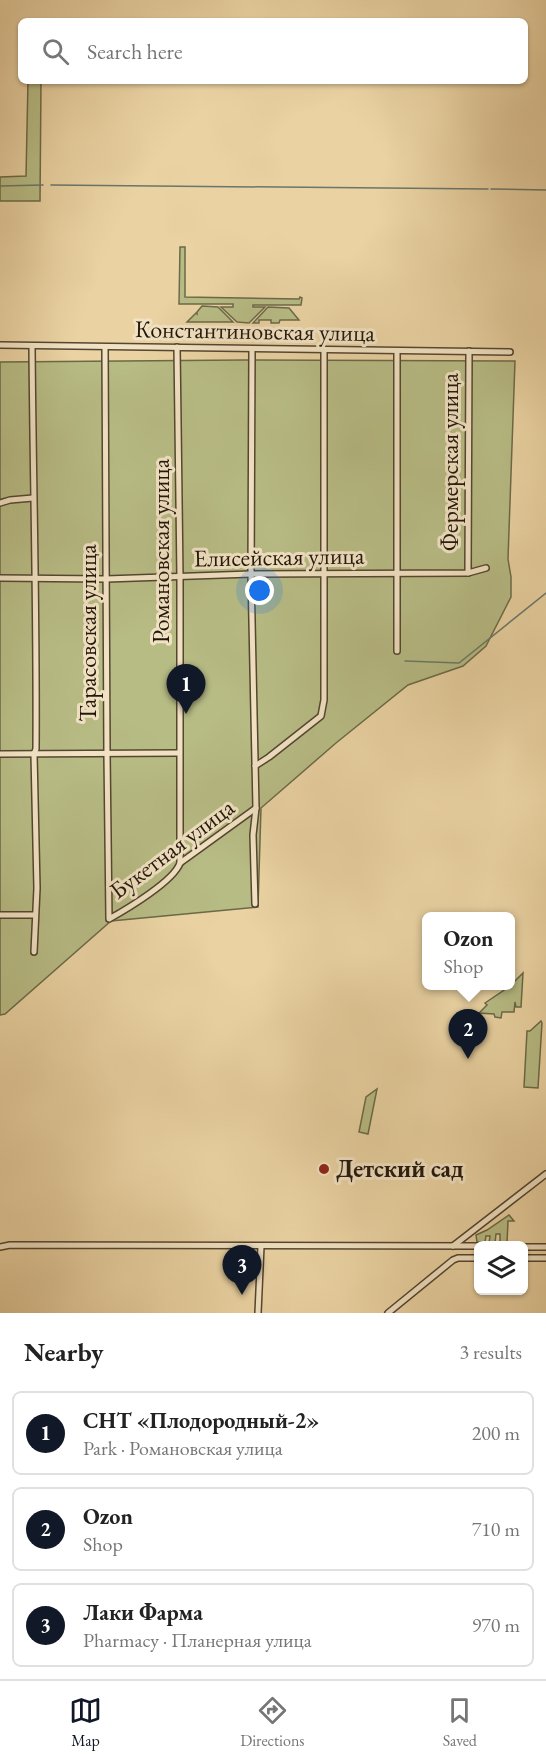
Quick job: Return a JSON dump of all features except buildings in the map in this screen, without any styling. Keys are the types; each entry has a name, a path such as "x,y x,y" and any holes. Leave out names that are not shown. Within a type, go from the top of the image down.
{"street":[{"name":"Константиновская улица","path":"0,345 510,352"},
{"path":"32,345 33,498 36,563 34,578 37,634 36,749 34,754 37,888 34,952"},
{"name":"Тарасовская улица","path":"105,346 110,919"},
{"name":"Романовская улица","path":"177,347 180,863"},
{"path":"252,349 251,574 256,808 255,904"},
{"path":"255,766 321,716 324,700 324,350"},
{"path":"397,351 397,651"},
{"name":"Фермерская улица","path":"468,573 469,351"},
{"path":"0,503 33,498"},
{"name":"Елисейская улица","path":"0,578 106,579 251,574 468,573 486,568"},
{"path":"0,754 179,753"},
{"name":"Букетная улица","path":"110,919 128,909 174,875 180,863 256,808"},
{"path":"0,915 35,915"},
{"path":"453,1246 546,1174"},
{"path":"0,1247 10,1245 474,1246"},
{"path":"258,1313 261,1246"},
{"path":"528,1247 546,1247"},
{"path":"388,1313 453,1260 474,1258"},
{"path":"528,1258 546,1258"}],"green space":[{"path":"28,84 41,84 40,201 0,201 0,177 26,176"},
{"path":"180,247 185,247 185,297 299,299 300,297 302,298 301,305 253,305 253,307 265,307 249,323 237,322 221,307 233,307 233,304 179,304"},
{"path":"202,306 218,307 233,322 187,322 197,314"},
{"path":"268,307 289,308 299,320 280,320 279,323 271,323 271,320 259,320 259,323 253,323"},
{"path":"515,361 508,559 511,597 486,646 463,666 408,685 261,808 258,907 111,921 5,1014 0,1015 0,362"},
{"path":"523,973 521,1007 516,1007 515,1002 514,1012 502,1012 501,1018 495,1017 494,1014 479,1013 487,1005 485,1003 504,990 515,990 515,981"},
{"path":"541,1021 538,1088 524,1087 527,1031"},
{"path":"377,1089 368,1134 359,1132 366,1097"},
{"path":"509,1215 514,1221 508,1221 507,1241 500,1241 500,1234 496,1234 495,1241 489,1241 490,1236 486,1236 485,1241 477,1241 476,1235"}],"waterway":[{"path":"0,186 43,185"},
{"path":"51,185 488,189"},
{"path":"491,189 546,190"},
{"path":"405,661 459,663 546,593"}],"place":[{"name":"СНТ «Плодородный-2»","path":"186,714"},
{"name":"Ozon","path":"468,1059"},
{"name":"Детский сад","path":"324,1169"},
{"name":"Лаки Фарма","path":"242,1295"}]}
